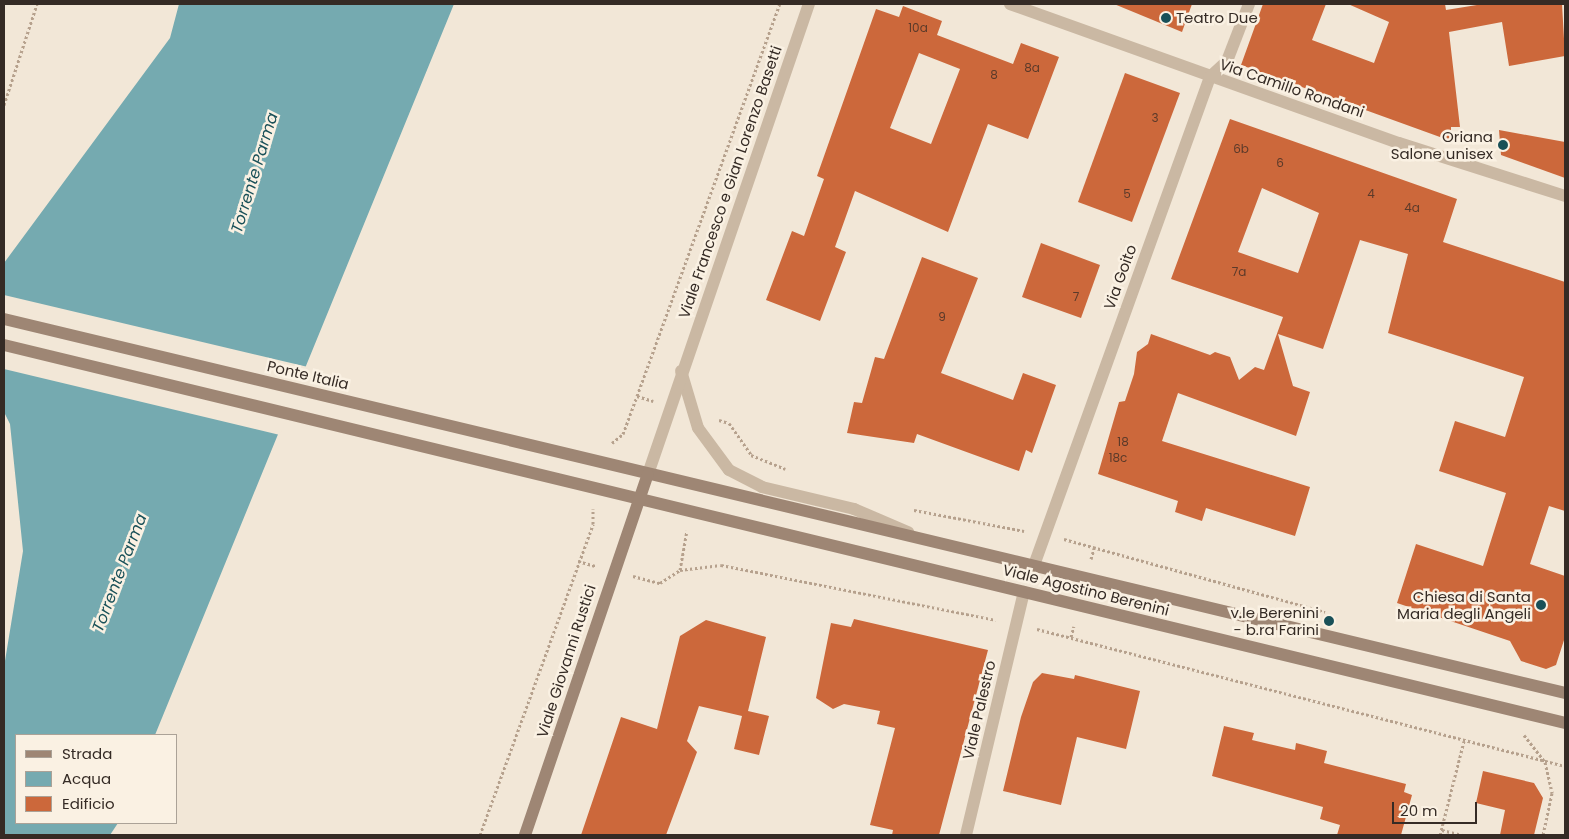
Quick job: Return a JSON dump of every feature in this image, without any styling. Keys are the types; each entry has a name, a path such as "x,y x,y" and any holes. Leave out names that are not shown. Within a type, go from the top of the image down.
{"main road":[{"name":"Ponte Italia","path":"4,319 606,462"},
{"name":"Viale Agostino Berenini","path":"4,345 599,487 640,499 1565,722"},
{"name":"Viale Agostino Berenini","path":"606,462 951,549 1565,693"},
{"name":"Viale Giovanni Rustici","path":"525,835 613,572 648,474"}],"street":[{"name":"Viale Francesco e Gian Lorenzo Basetti","path":"648,474 669,406 809,4"},
{"name":"Via Camillo Rondani","path":"1010,4 1210,77 1565,196"},
{"name":"Via Goito","path":"1033,568 1042,535 1210,77 1227,61 1249,4"},
{"path":"681,371 692,412 714,456 739,477 778,492 854,509 951,549"},
{"name":"Viale Palestro","path":"966,835 1024,592"}],"path":[{"path":"4,105 37,4"},
{"path":"611,444 623,434 780,4"},
{"path":"637,396 669,406"},
{"path":"692,412 729,423 751,455 794,472"},
{"path":"480,835 593,524 593,504"},
{"path":"910,509 1095,545 1327,612"},
{"path":"578,561 613,572 660,583 680,570 721,565 1016,624 1565,766"},
{"path":"1440,835 1464,741"},
{"path":"1543,835 1552,793 1545,762"},
{"path":"1442,830 1462,835"}],"water":[{"name":"Torrente Parma","path":"179,4 454,4 155,734 15,734 15,824 117,824 110,835 4,835 4,667 23,551 10,424 4,412 4,263 170,38"}],"pier":[{"path":"4,295 308,367 280,435 4,369"}],"building":[{"name":"Teatro Due","path":"1114,4 1192,4 1182,32"},
{"path":"1263,4 1326,4 1312,40 1374,63 1389,22 1348,4 1445,4 1446,10 1483,4 1562,4 1565,56 1509,66 1502,22 1449,32 1460,127 1451,127 1451,141 1241,65"},
{"path":"903,6 942,21 937,35 1013,64 1021,43 1059,57 1028,139 988,124 948,232 855,191 835,247 846,252 820,321 766,300 792,231 804,236 824,179 817,176 876,9 899,17","holes":["919,53 960,69 931,144 890,128"]},
{"path":"1125,73 1180,93 1132,222 1078,202"},
{"path":"1230,119 1457,199 1443,242 1565,282 1565,511 1549,506 1530,564 1565,576 1565,637 1556,665 1546,669 1521,661 1510,641 1397,603 1416,544 1483,566 1506,493 1439,471 1455,421 1505,437 1524,377 1388,333 1408,254 1360,240 1323,349 1278,334 1293,386 1310,392 1296,436 1178,393 1162,441 1310,487 1295,536 1206,508 1202,521 1175,512 1178,501 1098,474 1119,402 1125,401 1134,374 1137,352 1148,344 1151,334 1210,355 1215,352 1230,357 1239,380 1255,367 1264,370 1283,317 1171,279","holes":["1262,188 1319,213 1298,273 1238,252"]},
{"path":"1499,130 1565,142 1565,178 1501,155"},
{"path":"1041,243 1100,265 1081,318 1022,297"},
{"path":"922,257 978,278 941,373 1013,400 1023,373 1056,385 1032,453 1026,450 1019,471 917,434 914,443 847,433 854,402 862,403 875,357 884,359"},
{"path":"854,619 988,650 939,835 892,835 893,830 870,825 895,728 877,724 880,711 844,704 833,709 816,698 831,623 851,627"},
{"path":"706,620 766,637 748,711 769,716 759,755 734,749 742,716 699,706 687,741 697,752 666,835 581,835 621,717 657,729 680,636"},
{"path":"1042,673 1074,679 1075,675 1140,691 1126,749 1077,737 1061,805 1003,791 1021,717 1033,682"},
{"path":"1224,726 1254,733 1252,740 1295,750 1296,743 1327,751 1324,763 1406,784 1404,792 1412,795 1401,835 1337,835 1340,825 1320,819 1323,807 1212,776"},
{"path":"1483,771 1534,783 1543,798 1534,835 1500,835 1505,810 1476,803"}],"place":[{"name":"Teatro Due","path":"1166,18"},
{"name":"Oriana Salone unisex","path":"1503,145"},
{"name":"Chiesa di Santa Maria degli Angeli","path":"1541,605"},
{"name":"v.le Berenini - b.ra Farini","path":"1329,621"}]}
